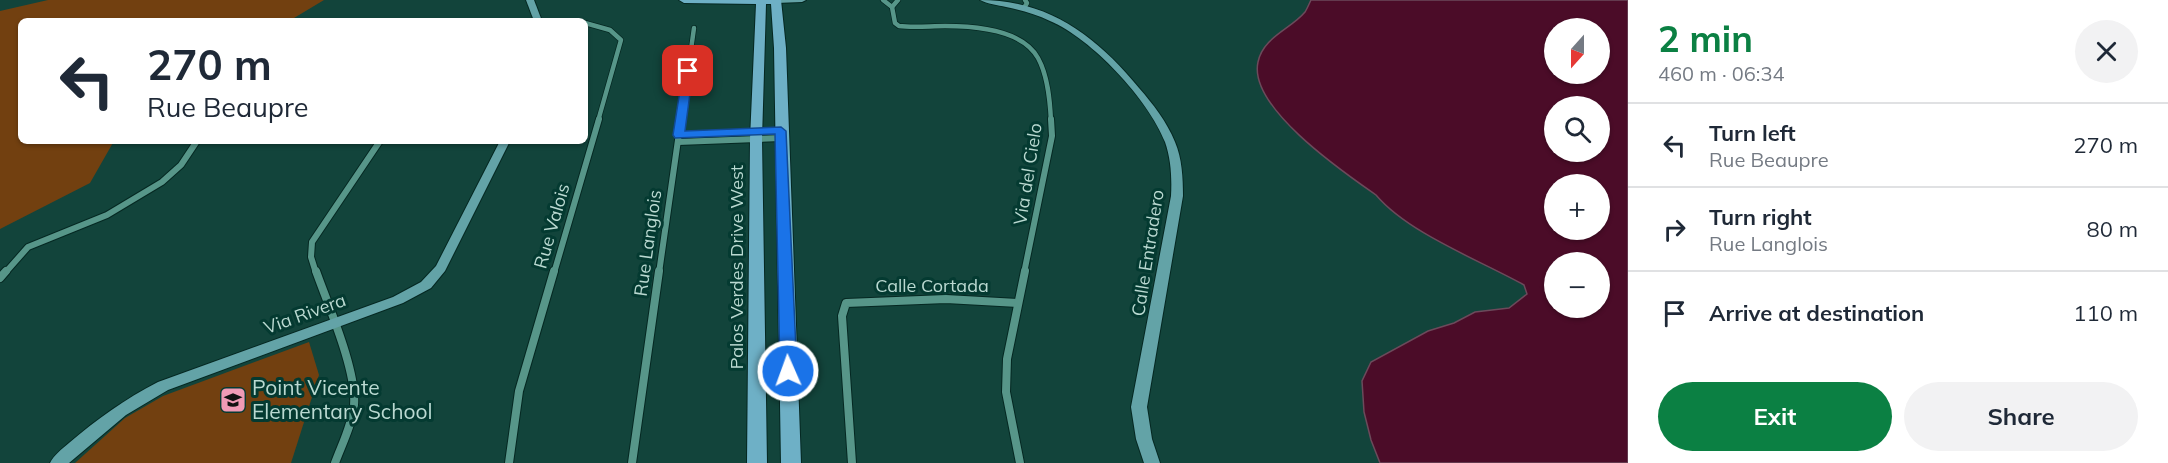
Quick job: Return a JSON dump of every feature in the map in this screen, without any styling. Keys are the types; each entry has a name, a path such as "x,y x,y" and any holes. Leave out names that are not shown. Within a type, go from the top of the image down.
{"main road":[{"path":"684,0 776,0 780,48 791,463"},
{"name":"Palos Verdes Drive West","path":"757,463 757,136 761,1"}],"street":[{"path":"530,0 537,18"},
{"path":"776,0 802,0"},
{"name":"Via del Cielo","path":"883,0 892,7 895,23 899,26 963,26 987,30 1010,37 1027,46 1038,58 1052,117 1052,136 1007,359 1006,392 1020,463"},
{"path":"892,7 898,0"},
{"name":"Calle Entradero","path":"984,0 1018,3 1058,21 1083,37 1140,97 1153,113 1170,142 1176,169 1177,196 1139,407 1144,438 1152,463"},
{"name":"Rue Valois","path":"509,463 519,391 621,40 609,29 588,24"},
{"name":"Rue Langlois","path":"632,463 694,28"},
{"path":"678,139 781,135"},
{"path":"0,278 28,247 107,215 162,182 181,165 195,144"},
{"path":"335,463 349,428 354,405 352,379 311,257 312,242 378,144"},
{"name":"Via Rivera","path":"58,463 114,414 138,398 163,386 413,293 435,277 503,144"},
{"name":"Calle Cortada","path":"852,463 842,316 846,303 946,298 1018,303"}],"shaded area":[{"path":"48,0 324,0 294,18 18,18 18,144 112,144 90,183 0,229 0,11"},
{"path":"1311,0 1628,0 1628,463 1380,463 1364,412 1362,381 1371,362 1428,331 1454,323 1475,312 1509,308 1527,294 1524,285 1445,245 1406,222 1376,195 1322,155 1282,118 1268,99 1259,80 1258,62 1265,46 1305,12"},
{"name":"Point Vicente Elementary School","path":"309,342 319,375 291,463 75,463 125,418 163,396"}],"place":[{"name":"Point Vicente Elementary School","path":"233,400"}],"route":[{"path":"688,71 679,135 781,131 788,371"}]}
